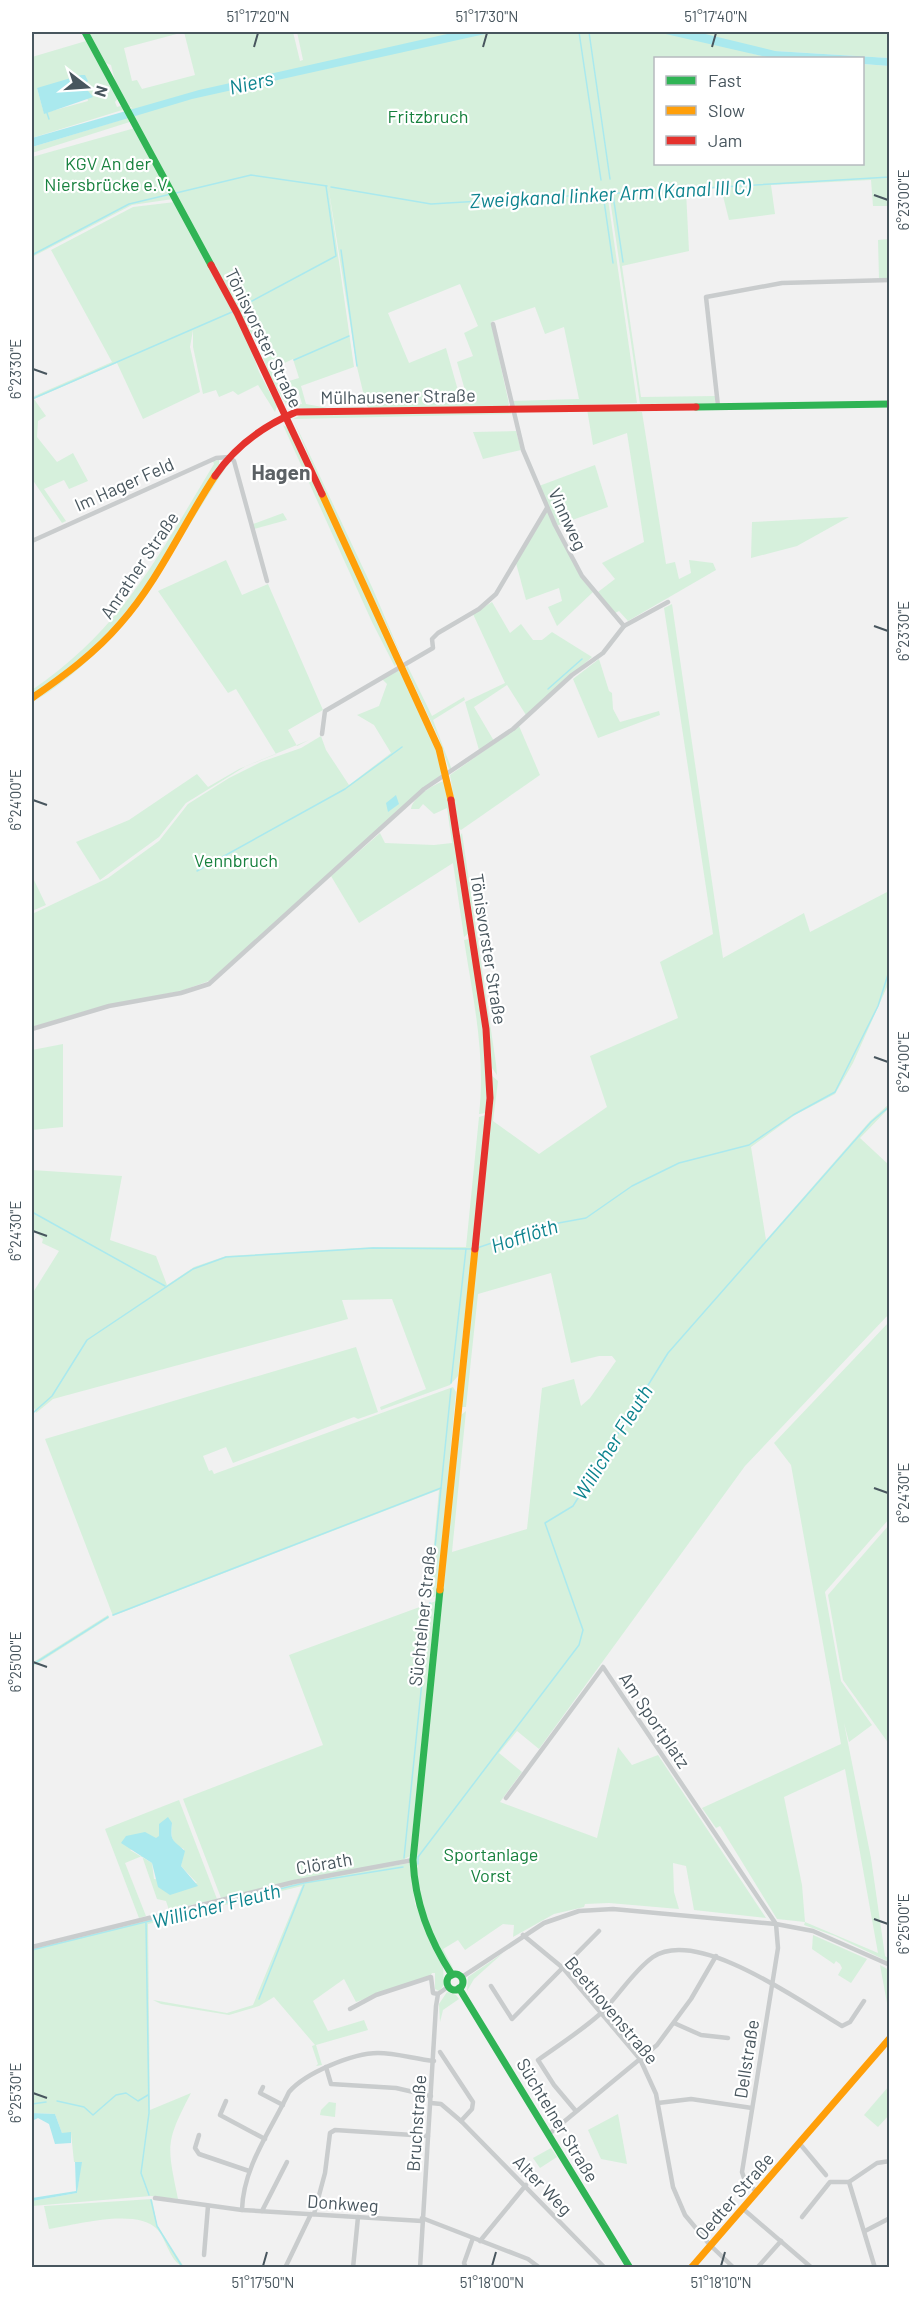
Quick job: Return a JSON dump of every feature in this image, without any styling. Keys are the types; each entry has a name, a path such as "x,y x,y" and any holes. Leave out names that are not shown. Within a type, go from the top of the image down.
{"main road":[{"name":"Tönisvorster Straße","path":"85,32 235,310 402,665 439,749 447,775 489,1053 490,1098 474,1249"},
{"name":"Mülhausener Straße","path":"284,415 296,412 890,404"},
{"name":"Anrather Straße","path":"32,698 65,676 123,621 152,580 229,457 254,434 284,415"},
{"name":"Süchtelner Straße","path":"452,1975 425,1924 417,1900 413,1860 474,1249"},
{"path":"452,1975 462,1977 463,1983 459,1988 453,1989 448,1986 448,1980 452,1975"},
{"name":"Süchtelner Straße","path":"459,1988 630,2268"},
{"name":"Oedter Straße","path":"691,2268 890,2038"}],"street":[{"path":"718,406 706,297 782,283 890,280"},
{"path":"494,324 512,409"},
{"name":"Vinnweg","path":"512,409 523,450 547,508 582,576 624,626"},
{"path":"229,457 234,460 267,581"},
{"name":"Im Hager Feld","path":"32,541 216,458 229,457"},
{"path":"322,734 325,711 433,648 432,639 438,633 491,600 547,508"},
{"path":"32,1029 109,1006 181,993 209,984 424,789 513,729 572,675 603,653 624,626 668,602"},
{"name":"Am Sportplatz","path":"506,1798 603,1666 776,1924"},
{"name":"Clörath","path":"32,1947 294,1882 413,1860"},
{"path":"462,1977 544,1923 579,1911 613,1909 776,1924 813,1931 890,1965"},
{"name":"Dellstraße","path":"757,2192 745,2181 742,2172 778,1948 776,1924"},
{"path":"491,1986 512,2019 598,1931"},
{"name":"Beethovenstraße","path":"523,1935 563,1968 640,2059 650,2076 658,2103 673,2187 685,2215 710,2245 734,2268"},
{"path":"575,2110 538,2060 600,2013 653,1958 672,1949 692,1949 716,1956 842,2026 850,2022 864,2001"},
{"path":"549,2134 575,2110 657,2045 674,2024 716,1956"},
{"path":"350,2009 376,1995 431,1977 433,1993 438,1994 448,1986"},
{"name":"Bruchstraße","path":"420,2268 438,1994"},
{"path":"674,2024 700,2035 728,2038"},
{"path":"440,2052 473,2102 472,2109 461,2121"},
{"path":"242,2210 243,2191 249,2171 298,2081 326,2067 376,2053 434,2061"},
{"path":"326,2067 331,2084 396,2088 431,2096"},
{"path":"263,2087 260,2093 283,2105"},
{"path":"658,2103 691,2099 752,2108"},
{"path":"226,2101 220,2115 266,2139"},
{"name":"Alter Weg","path":"431,2103 441,2104 461,2121 605,2268"},
{"path":"285,2268 313,2214 325,2173 330,2133 335,2130 429,2136"},
{"path":"199,2135 195,2148 199,2154 249,2171"},
{"path":"800,2144 826,2175"},
{"path":"802,2217 830,2182 849,2182 877,2163 890,2161"},
{"path":"262,2211 287,2162"},
{"path":"849,2182 875,2268"},
{"path":"480,2241 526,2186"},
{"name":"Donkweg","path":"155,2198 242,2210 422,2220 528,2259 540,2268"},
{"path":"204,2255 208,2206"},
{"path":"742,2208 812,2268"},
{"path":"353,2268 358,2217"},
{"path":"865,2231 890,2218"},
{"path":"466,2268 464,2263 473,2238"},
{"path":"757,2268 781,2241"}],"green space":[{"path":"89,32 184,32 293,32 300,61 303,60 297,32 889,32 889,58 775,51 750,53 767,57 654,57 654,165 864,165 864,64 889,66 889,206 873,206 871,180 771,185 775,214 729,220 721,188 686,191 689,251 622,266 641,397 716,396 715,403 640,404 609,192 607,192 637,403 514,407 512,401 579,399 564,327 545,334 535,307 491,322 509,404 507,408 370,411 366,404 357,367 328,185 354,367 301,386 306,404 328,408 364,407 362,411 318,410 287,406 269,375 260,349 173,199 132,205 32,257 32,157 135,128 136,120 32,153 32,147 124,119 132,107 32,138 32,57 86,41 118,98 115,102 117,107 127,104 115,81 111,65 106,63","holes":["184,32 195,75 142,89 137,80 132,81 124,48","84,86 88,101 44,113 37,88","460,284 478,326 464,333 473,356 457,362 468,401 461,401 446,348 409,363 388,313","293,359 299,378 279,384 272,369","278,385 286,386 292,400 295,399 292,391 298,390 302,404 289,405"]},
{"path":"175,202 249,343 259,372 277,406 275,412 258,385 238,395 233,391 219,397 216,390 203,394 193,347 193,330 190,347 200,392 143,419 117,363 34,399 46,416 38,421 37,437 57,462 73,453 88,481 69,489 64,480 44,489 66,521 62,523 32,479 32,397 112,362 51,250 133,207"},
{"path":"889,239 889,279 879,278 878,240"},
{"path":"587,409 636,409 637,412 642,412 666,564 675,562 679,579 691,573 689,560 713,563 716,570 628,621 619,611 615,613 598,592 615,579 602,563 644,542 627,433 593,445"},
{"path":"510,411 512,414 293,419 299,416"},
{"path":"293,419 372,587 404,662 332,511"},
{"path":"283,425 288,428 397,660 395,667 372,622"},
{"path":"516,431 521,450 483,459 473,432"},
{"path":"219,460 219,465 179,534 135,600 92,649 32,695 32,690 64,666 115,616 156,560 214,464 213,461"},
{"path":"229,463 166,564 123,624 98,652 68,678 32,703 83,664 159,573 225,464"},
{"path":"595,465 608,507 556,526 539,486"},
{"path":"547,511 581,578 593,592 557,626 548,607 562,601 559,588 526,600 516,563"},
{"path":"283,513 287,520 254,529 253,524"},
{"path":"849,517 797,546 751,558 752,522"},
{"path":"226,560 242,595 268,584 323,710 288,730 297,745 276,754 236,689 228,693 158,591"},
{"path":"492,602 510,633 521,624 533,640 542,640 552,632 592,657 526,715 507,685 474,707 494,741 479,750 465,702 505,683 473,614"},
{"name":"Sportanlage Vorst","path":"672,604 723,958 804,913 810,932 889,891 887,987 853,1063 835,1094 795,1115 751,1147 766,1240 870,1121 889,1104 889,1108 860,1138 889,1165 889,1314 745,1466 539,1749 517,1731 499,1753 522,1772 500,1802 597,1838 618,1747 632,1765 658,1755 766,1918 694,1910 686,1866 673,1863 674,1892 679,1909 609,1903 585,1904 584,1907 554,1914 513,1937 514,1925 503,1924 465,1950 458,1940 443,1949 454,1970 438,1947 427,1922 418,1882 416,1869 418,1867 415,1862 461,1415 466,1411 452,1552 527,1529 542,1388 574,1379 581,1406 590,1398 616,1361 612,1356 599,1356 571,1363 551,1273 478,1294 466,1407 462,1407 472,1250 458,1376 450,1385 381,1410 380,1407 426,1389 392,1299 342,1300 348,1319 53,1399 36,1413 32,1402 32,1294 59,1251 42,1243 43,1239 32,1229 32,1170 122,1176 110,1240 156,1256 167,1285 194,1267 226,1256 374,1247 466,1247 479,1117 486,1115 491,1103 492,1076 498,1081 493,1121 539,1154 607,1107 590,1056 678,1018 660,962 713,934 664,608"},
{"path":"599,659 609,691 612,693 613,709 620,722 659,711 660,715 598,738 573,679"},
{"path":"407,665 432,716 464,697 465,700 433,720 452,770 449,769 439,739 406,668"},
{"name":"Vennbruch","path":"399,670 435,742 443,769 440,777 209,981 181,991 103,1006 32,1027 32,914 108,878 159,841 188,804 229,778 261,762 301,748 321,736 326,750 349,785 391,753 374,725 357,715 379,706 387,684 382,679"},
{"path":"519,726 540,775 461,830 459,829 450,775"},
{"path":"245,766 186,803 159,837 100,880 76,842 129,820 197,774 208,787"},
{"path":"444,781 447,783 469,933 464,937 453,863 359,923 331,876 380,833 385,843 434,845 452,843 447,808 434,814 423,804 419,809 411,809 415,800 424,792"},
{"path":"462,833 497,1075 492,1068 460,836"},
{"path":"32,876 46,905 32,911"},
{"path":"469,939 485,1047 486,1113 479,1114 480,1049 464,940"},
{"path":"63,1044 63,1127 32,1130 32,1050"},
{"path":"889,1322 889,1519 825,1592 841,1681 872,1725 849,1742 844,1723 871,1858 885,1956 889,1962 835,1936 804,1925 805,1922 777,1919 720,1826 716,1828 702,1808 841,1744 791,1465 774,1443","holes":["845,1769 878,1953 805,1922 802,1885 784,1797"]},
{"path":"356,1347 378,1412 358,1419 354,1417 233,1463 226,1447 203,1456 209,1471 212,1470 214,1474 453,1387 456,1392 437,1596 429,1598 439,1490 113,1616 45,1439"},
{"path":"889,1525 889,1744 843,1680 828,1595"},
{"path":"436,1601 410,1856 403,1860 221,1898 183,1799 323,1745 289,1655"},
{"path":"108,1615 109,1618 32,1667 32,1663"},
{"path":"179,1800 217,1899 169,1910 166,1901 157,1899 142,1857 152,1863 154,1879 197,1883 181,1866 184,1849 172,1839 172,1823 159,1837 130,1850 141,1856 125,1863 146,1916 139,1918 105,1829"},
{"path":"410,1863 415,1904 443,1966 444,1985 439,1991 435,1989 435,1973 432,1973 430,1976 356,2002 344,1979 313,2001 328,2031 364,2020 368,2030 316,2045 322,2065 316,2066 318,2064 312,2046 315,2045 274,1997 259,2006 229,2015 161,2004 153,2000 227,2013 253,2005 302,1886 148,1924 150,2110 191,2093 176,2123 171,2144 170,2155 178,2199 151,2196 32,2206 32,2201 77,2193 81,2162 74,2162 71,2133 62,2133 55,2114 32,2113 32,1949 314,1879"},
{"path":"813,1935 867,1959 851,1983 838,1975 842,1968 840,1964 836,1961 834,1964 812,1949"},
{"path":"503,1953 474,1979 467,1991 468,1977"},
{"path":"880,1965 889,1970 889,2014"},
{"path":"447,1992 456,1995 459,1999 443,2010 440,2022 439,2004"},
{"path":"889,2086 889,2115 878,2127 864,2115"},
{"path":"329,2102 336,2103 335,2117 320,2115 321,2110"},
{"path":"618,2114 627,2164 601,2159 588,2130"},
{"path":"551,2148 557,2157 540,2168 533,2158"},
{"path":"152,2199 157,2225 184,2267 175,2261 158,2230 148,2223 136,2220 106,2219 49,2229 44,2206"}],"water":[{"name":"Niers","path":"456,32 494,32 192,99 32,147 32,138 199,90"},
{"path":"657,32 697,32 775,51 889,58 889,66 864,64 864,57 767,57"},
{"path":"85,75 88,81 84,86 93,97 44,114 37,88"},
{"path":"396,795 399,804 388,812 386,803"},
{"path":"168,1817 172,1823 173,1840 185,1851 181,1866 198,1886 170,1895 158,1887 152,1863 121,1843 126,1836 145,1832 156,1838 159,1836 159,1824"},
{"path":"32,2113 55,2114 62,2133 71,2132 71,2143 55,2144 49,2124 38,2118 32,2121"},
{"path":"75,2162 82,2162 77,2193 32,2201 32,2198 76,2191"}],"waterway":[{"path":"579,32 601,180"},
{"path":"589,32 610,179"},
{"path":"47,113 49,119"},
{"name":"Zweigkanal linker Arm (Kanal III C)","path":"176,193 251,175 327,186"},
{"name":"Zweigkanal linker Arm (Kanal III C)","path":"331,187 431,204 890,177"},
{"path":"239,308 336,256 326,186"},
{"name":"Zweigkanal linker Arm (Kanal III C)","path":"32,255 129,204 171,194"},
{"path":"603,194 613,263"},
{"path":"613,195 623,262"},
{"path":"341,250 357,366"},
{"path":"32,399 232,312"},
{"path":"294,360 349,336"},
{"path":"548,689 582,659"},
{"path":"197,871 345,789 402,747"},
{"name":"Hofflöth","path":"477,1248 542,1226 586,1218 632,1186 679,1163 749,1145 793,1115 835,1092 878,1006 890,968"},
{"name":"Willicher Fleuth","path":"418,1864 418,1857 579,1645 583,1630 545,1523 573,1506 668,1353 871,1122 890,1106"},
{"path":"32,1212 165,1286"},
{"name":"Hofflöth","path":"34,1412 52,1396 87,1340 193,1269 226,1257 373,1248 472,1249"},
{"path":"451,1383 466,1249"},
{"path":"430,1597 451,1389"},
{"path":"113,1615 441,1488"},
{"path":"404,1858 430,1603"},
{"path":"32,1665 108,1617"},
{"name":"Willicher Fleuth","path":"32,1950 304,1883 403,1867"},
{"path":"259,1999 304,1885"},
{"path":"146,1923 149,2113 141,2173 149,2195"},
{"path":"57,2101 84,2107 93,2115 116,2095 126,2093 138,2101 148,2095"},
{"path":"32,2104 46,2102"},
{"path":"151,2200 157,2226 183,2268"}],"traffic: fast":[{"path":"85,32 211,265"},
{"path":"696,407 890,404"},
{"path":"440,1590 413,1860 420,1906 436,1948 452,1975"},
{"path":"455,1974 463,1982 455,1990 447,1982 455,1974"},
{"path":"459,1988 630,2268"}],"traffic: slow":[{"path":"32,698 79,664 120,624 147,589 215,476"},
{"path":"322,494 439,749 451,800"},
{"path":"440,1590 475,1249"},
{"path":"691,2268 890,2038"}],"traffic: jam":[{"path":"211,265 237,313 322,494"},
{"path":"215,476 232,455 261,430 296,412 696,407"},
{"path":"451,800 486,1029 490,1098 475,1249"}],"district":[{"name":"Hagen","path":"281,471"}],"park label":[{"name":"Fritzbruch","path":"428,116"},
{"name":"KGV An der Niersbrücke e.V.","path":"108,174"}]}
